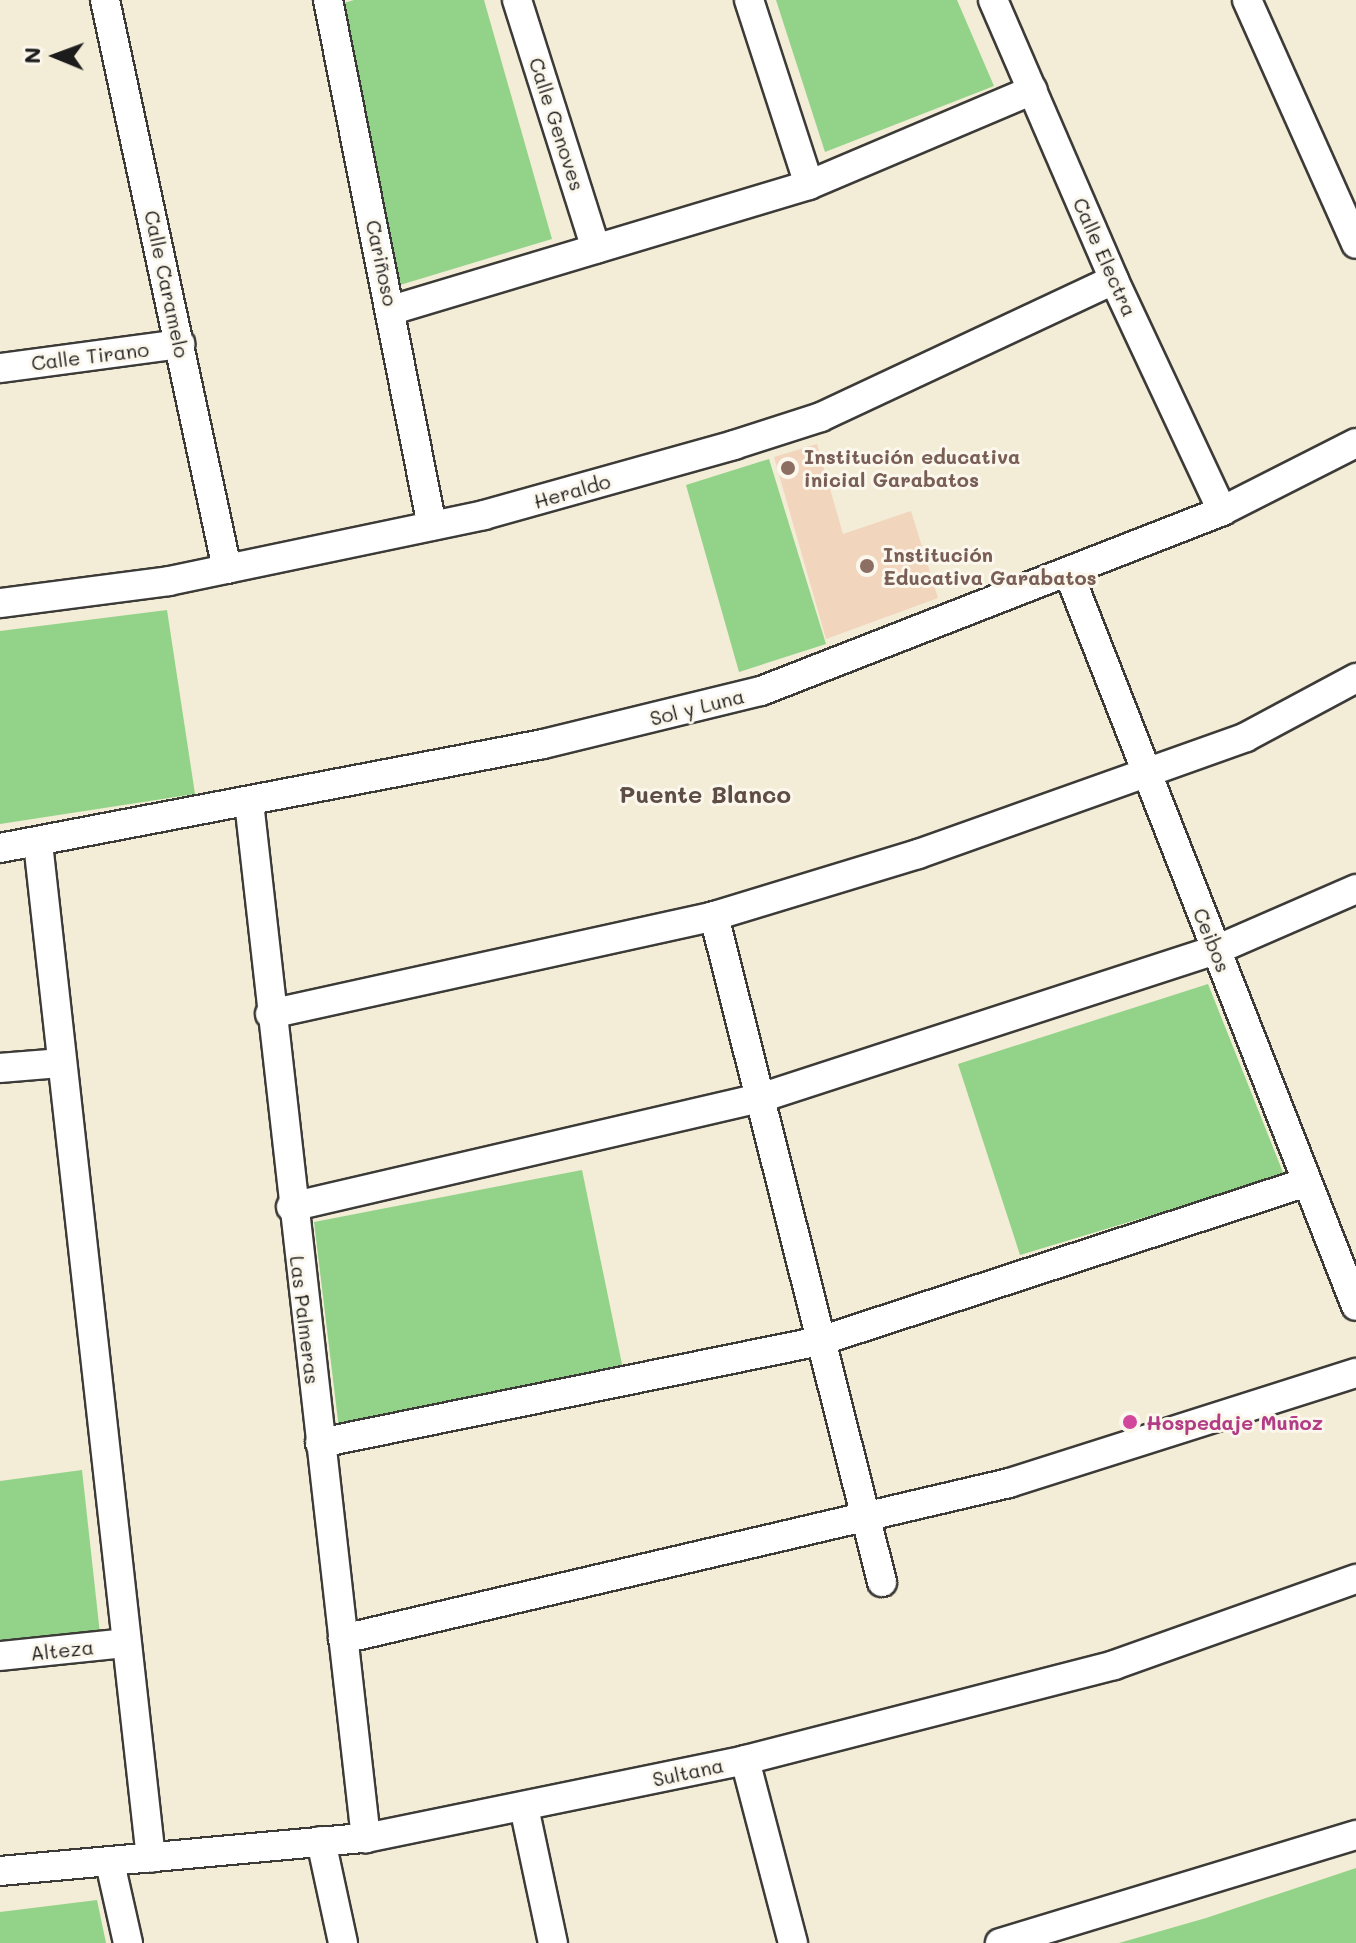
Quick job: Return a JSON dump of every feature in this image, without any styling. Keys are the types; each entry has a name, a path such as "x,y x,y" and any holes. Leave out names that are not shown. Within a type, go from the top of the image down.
{"street":[{"name":"Calle Caramelo","path":"105,0 227,569"},
{"name":"Cariñoso","path":"328,0 392,310 432,526"},
{"name":"Calle Genoves","path":"517,0 596,249"},
{"path":"749,0 809,185"},
{"name":"Calle Electra","path":"993,0 1114,280 1222,511"},
{"path":"1247,0 1356,244"},
{"path":"392,310 809,185 1033,90"},
{"name":"Heraldo","path":"0,603 227,569 432,526 734,445 821,417 1114,280"},
{"name":"Calle Tirano","path":"0,368 180,344"},
{"name":"Sol y Luna","path":"0,848 543,744 761,691 1069,574 1222,511 1356,443"},
{"name":"Ceibos","path":"1069,574 1356,1306"},
{"path":"270,1014 714,916 1147,776 1246,737 1356,678"},
{"name":"Las Palmeras","path":"249,802 291,1207 366,1838"},
{"path":"38,843 151,1858"},
{"path":"291,1207 760,1098 1216,950 1356,889"},
{"path":"714,916 820,1341 869,1519 882,1582"},
{"path":"0,1068 61,1063"},
{"path":"320,1443 820,1341 1307,1182"},
{"path":"343,1639 869,1519 1009,1483 1356,1373"},
{"name":"Sultana","path":"0,1871 366,1838 745,1760 1114,1665 1356,1579"},
{"name":"Alteza","path":"0,1656 125,1643"},
{"path":"745,1760 793,1943"},
{"path":"524,1807 553,1943"},
{"path":"1000,1943 1356,1835"},
{"path":"321,1841 343,1943"},
{"path":"110,1863 128,1943"}],"shaded area":[{"name":"Institución Educativa Garabatos","path":"817,444 843,534 911,511 938,598 826,639 774,457"}],"green space":[{"path":"354,0 484,0 552,239 400,285 344,3"},
{"path":"776,0 957,0 994,86 825,152"},
{"path":"769,459 826,644 739,672 686,485"},
{"path":"167,610 195,794 0,824 0,631"},
{"path":"1208,984 1284,1175 1020,1255 958,1064"},
{"path":"582,1170 623,1369 339,1429 314,1222"},
{"path":"82,1470 100,1634 0,1645 0,1481"},
{"path":"1356,1868 1356,1943 1119,1943 1206,1918"},
{"path":"97,1900 106,1943 0,1943 0,1912"}],"place":[{"name":"Institución educativa inicial Garabatos","path":"788,468"},
{"name":"Institución Educativa Garabatos","path":"867,566"},
{"name":"Hospedaje Muñoz","path":"1130,1422"}],"district":[{"name":"Puente Blanco","path":"705,794"}]}
